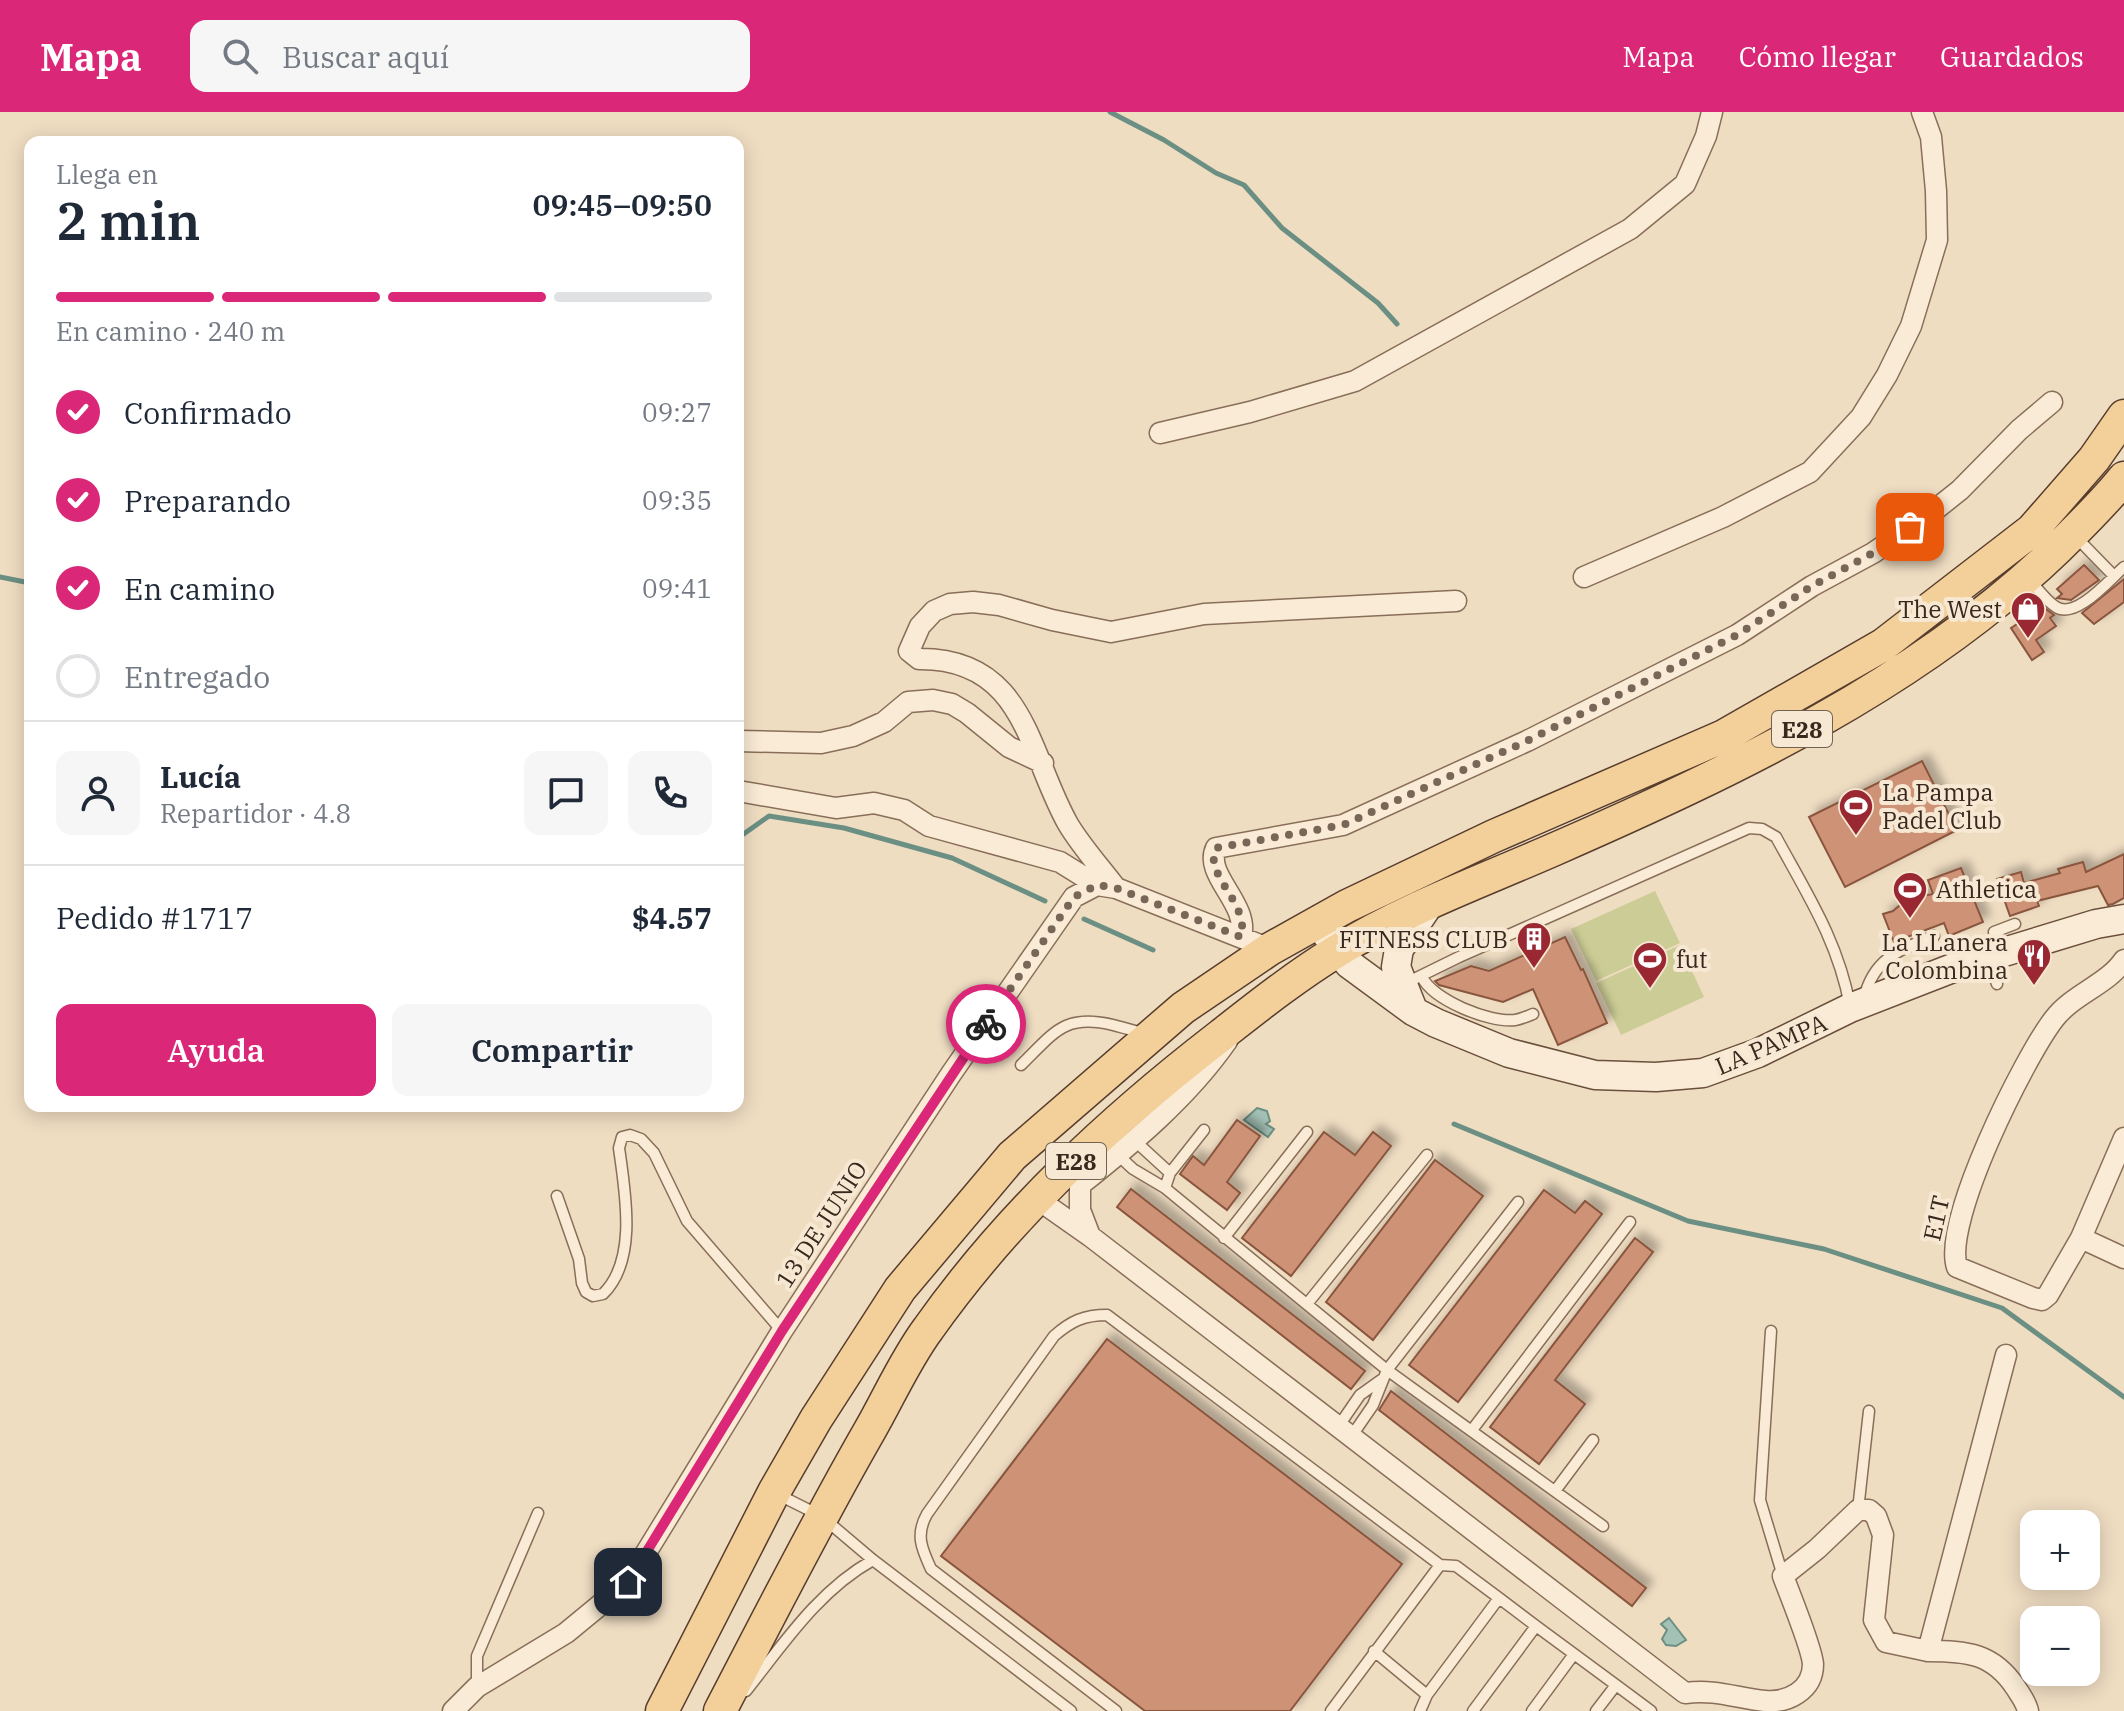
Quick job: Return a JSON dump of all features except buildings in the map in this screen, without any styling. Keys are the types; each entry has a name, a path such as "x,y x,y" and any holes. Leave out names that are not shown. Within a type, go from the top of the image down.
{"main road":[{"name":"E28","path":"662,1711 774,1492 816,1419 900,1289 1012,1156 1256,943 1319,921 1540,816 1724,736 1883,645 2032,530 2094,459 2124,416"},
{"name":"E28","path":"720,1711 821,1516 925,1333 981,1260 1153,1088 1337,951 1430,903 1706,782 1875,688 1970,624 2028,577 2124,478"},
{"path":"1540,816 1556,849"}],"street":[{"path":"1160,433 1250,412 1355,381 1630,229 1685,184 1706,136 1712,112"},
{"path":"1584,577 1723,517 1810,472 1861,417 1887,375 1911,326 1937,240 1931,137 1922,112"},
{"path":"1256,943 1213,864 1216,848 1343,825 1527,741 1737,635 1812,586 1873,553 1926,517 1960,490 2019,430 2052,402"},
{"path":"1106,886 1068,824 1043,763 1013,704 982,674 943,659 919,659 909,651 920,626 934,611 950,604 973,602 999,605 1111,632 1204,614 1456,601"},
{"path":"744,741 821,743 853,736 884,722 908,702 933,700 952,704 1009,747 1043,763"},
{"path":"744,792 836,808 874,803 904,810 929,826 1060,862 1106,886 1256,943"},
{"name":"13 DE JUNIO","path":"453,1711 477,1687 566,1633 628,1582 782,1331 951,1074 1074,897 1106,886"},
{"path":"1413,1011 1412,980 1396,967 1399,949 1430,903"},
{"name":"LA PAMPA","path":"1319,921 1337,951 1349,964 1413,1011 1509,1053 1595,1075 1656,1077 1703,1073 1758,1053 1856,1006 1958,966 2096,924 2124,919"},
{"name":"E1T","path":"2124,960 2116,972 2074,1000 2054,1018 2005,1107 1972,1178 1954,1257 1957,1267 2042,1300 2081,1238 2124,1138"},
{"path":"1040,1201 1080,1185 1118,1155 1206,1071 1244,1018"},
{"path":"1080,1185 1080,1210 1090,1236"},
{"path":"1040,1201 1090,1236 1685,1693 1721,1692 1767,1701 1796,1696 1806,1686 1813,1663 1783,1576 1858,1510 1869,1510 1876,1516 1883,1535 1874,1620 1886,1642 1928,1651 1959,1651 1989,1659 2009,1676 2028,1711"},
{"path":"2081,1238 2124,1258"},
{"path":"1928,1651 2006,1355"}],"lane":[{"path":"2072,533 2114,576"},
{"path":"2028,577 2057,608 2065,610 2077,608 2124,567"},
{"path":"1412,980 1749,828 1762,829 1776,837 1831,939 1856,1006"},
{"path":"1997,984 1994,932 2015,924"},
{"path":"1856,1006 1869,980 1896,951 1934,936"},
{"path":"1412,980 1448,1002 1493,1017 1513,1020 1533,1014"},
{"path":"1471,1037 1493,1017"},
{"path":"1021,1065 1056,1031 1072,1022 1098,1022 1138,1031 1149,1037"},
{"path":"1165,1188 1170,1173 1204,1130"},
{"path":"1224,1238 1307,1132"},
{"path":"557,1196 579,1259 586,1292 593,1296 603,1294 618,1272 627,1235 619,1148 622,1137 630,1135 641,1139 654,1153 687,1221 782,1331"},
{"path":"1134,1140 1170,1173"},
{"path":"1118,1155 1133,1169 1165,1188 1307,1304 1384,1375 1472,1430 1603,1526"},
{"path":"1307,1304 1427,1155"},
{"path":"1344,1432 1360,1395 1384,1375 1518,1202"},
{"path":"1472,1430 1630,1222"},
{"path":"1116,1711 931,1569 919,1541 921,1524 927,1514 1054,1336 1069,1323 1088,1315 1107,1315 1440,1565 1456,1566 1651,1711"},
{"path":"1771,1331 1760,1500 1783,1576"},
{"path":"1344,1432 1373,1405 1384,1375"},
{"path":"1858,1510 1869,1411"},
{"path":"1555,1491 1593,1440"},
{"path":"774,1492 821,1516 873,1560 1071,1711"},
{"path":"477,1687 477,1656 538,1513"},
{"path":"730,1711 821,1599 847,1574 873,1560"},
{"path":"1331,1711 1440,1565"},
{"path":"1420,1711 1427,1695 1499,1598"},
{"path":"1473,1711 1536,1626"},
{"path":"1374,1651 1427,1695"},
{"path":"1532,1711 1574,1654"},
{"path":"1596,1711 1616,1685"}],"green space":[{"name":"fut","path":"1655,891 1680,943 1596,981 1571,929"},
{"name":"fut","path":"1680,945 1704,997 1621,1035 1596,983"}],"shaded area":[{"path":"1257,1108 1267,1111 1270,1121 1266,1124 1274,1129 1268,1137 1244,1120"},
{"path":"1669,1618 1686,1640 1676,1646 1666,1645 1662,1639 1667,1630 1661,1624"}],"waterway":[{"path":"1110,112 1164,140 1216,173 1244,185 1282,228 1378,303 1397,324"},
{"path":"0,577 24,582"},
{"path":"744,834 769,816 844,828 952,858 1045,901"},
{"path":"1084,919 1153,950"},
{"path":"1454,1124 1688,1221 1824,1249 2002,1308 2124,1397"}],"way so far":[{"path":"986,1024 1074,897 1097,885 1116,888 1241,937 1242,918 1213,864 1216,848 1343,825 1527,741 1737,635 1812,586 1873,553 1910,527"}],"place":[{"name":"The West","path":"2028,640"},
{"name":"La Pampa Padel Club","path":"1856,837"},
{"name":"Athletica","path":"1910,920"},
{"name":"FITNESS CLUB","path":"1534,970"},
{"name":"La LLanera Colombina","path":"2034,987"},
{"name":"fut","path":"1650,990"}],"route":[{"path":"628,1582 782,1331 986,1024"}]}
